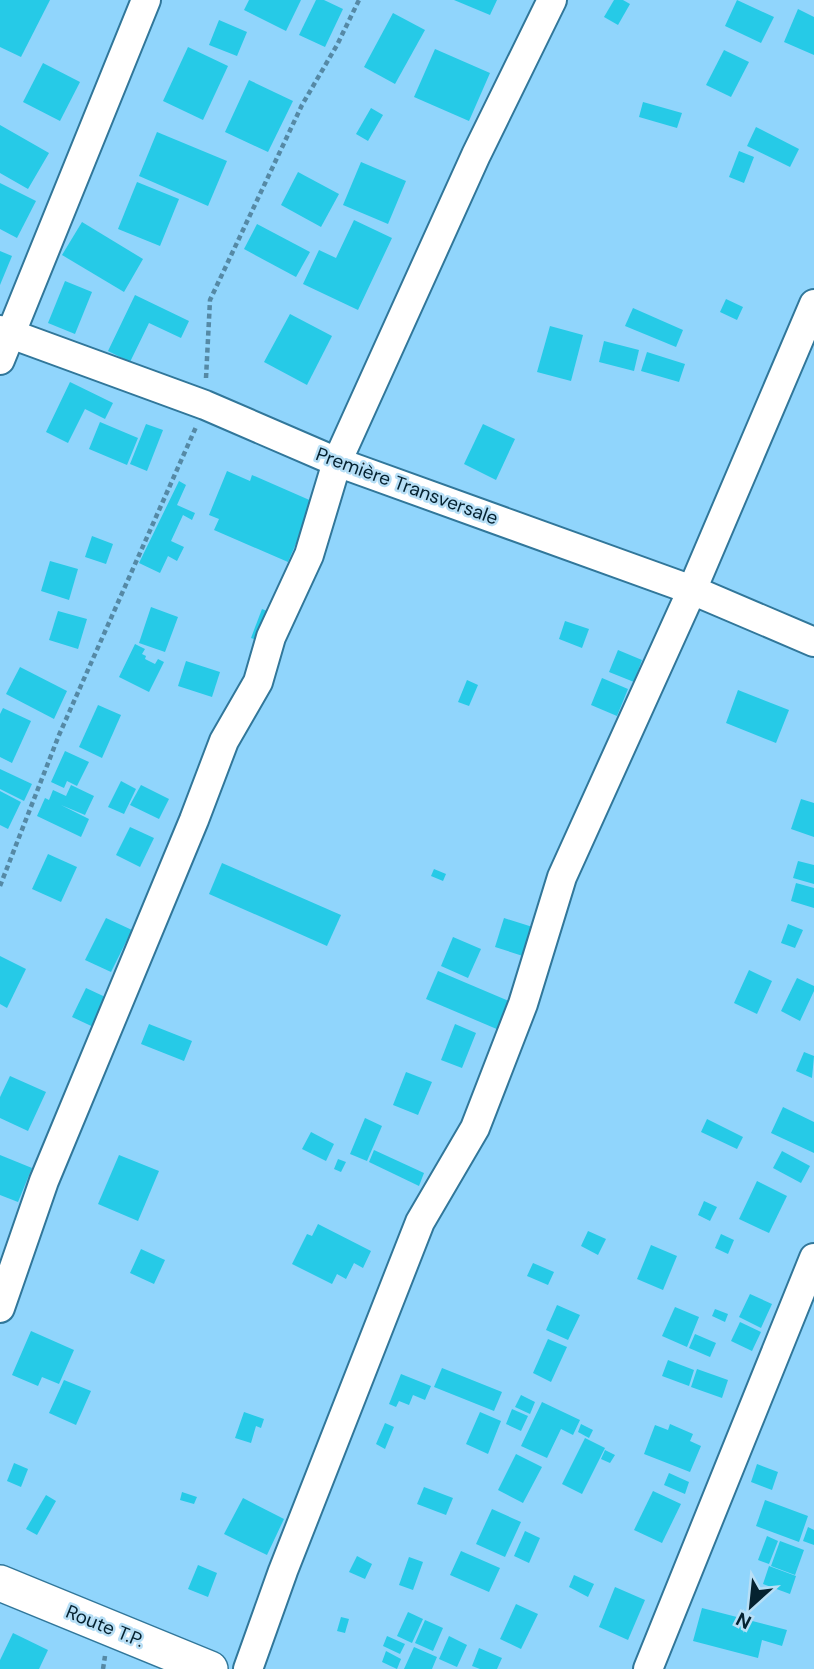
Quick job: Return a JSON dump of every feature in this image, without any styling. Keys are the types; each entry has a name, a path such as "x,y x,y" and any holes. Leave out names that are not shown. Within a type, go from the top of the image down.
{"street":[{"path":"3,341 146,0"},
{"path":"0,1308 44,1181 83,1084 148,933 224,741 258,682 271,637 309,555 337,462 476,155 552,0"},
{"path":"248,1669 283,1571 420,1222 475,1128 523,1004 562,877 692,590 814,304"},
{"name":"Première Transversale","path":"3,341 205,405 337,462 692,590 814,642"},
{"path":"648,1669 814,1258"},
{"name":"Route T.P.","path":"0,1583 210,1669"}],"path":[{"path":"0,886 59,735 205,405 210,300 303,105 359,0"}],"building":[{"path":"0,0 50,0 21,57 0,47"},
{"path":"249,0 301,0 286,31 244,10"},
{"path":"316,0 324,0 343,9 325,47 299,35"},
{"path":"454,0 497,0 490,15"},
{"path":"614,0 623,0 630,4 618,25 604,17"},
{"path":"737,0 774,17 761,43 725,26"},
{"path":"798,9 814,17 814,55 784,42"},
{"path":"393,13 425,30 395,84 364,67"},
{"path":"219,20 247,32 237,56 209,45"},
{"path":"188,47 228,66 203,120 163,101"},
{"path":"435,49 490,73 469,121 414,97"},
{"path":"724,50 749,62 731,97 706,85"},
{"path":"43,63 80,82 60,121 23,102"},
{"path":"249,80 293,101 268,152 225,132"},
{"path":"643,102 682,113 677,128 639,117"},
{"path":"371,108 383,115 368,141 356,134"},
{"path":"0,125 49,153 28,189 0,173"},
{"path":"756,127 799,149 790,167 747,146"},
{"path":"157,132 227,161 208,206 139,176"},
{"path":"739,151 754,157 744,183 729,177"},
{"path":"361,162 406,181 388,224 343,205"},
{"path":"298,172 339,194 321,227 281,205"},
{"path":"137,182 179,199 160,246 118,229"},
{"path":"0,183 36,201 17,238 0,229"},
{"path":"354,220 392,238 358,310 303,284 319,250 336,258"},
{"path":"82,222 143,259 124,292 62,255"},
{"path":"257,224 310,252 296,277 244,249"},
{"path":"0,251 12,256 0,285"},
{"path":"65,281 92,292 75,334 48,323"},
{"path":"135,295 189,321 181,338 149,323 130,362 108,351"},
{"path":"726,299 743,307 737,320 720,312"},
{"path":"633,308 683,330 676,347 625,326"},
{"path":"290,314 332,336 307,385 264,362"},
{"path":"550,326 583,335 571,381 537,372"},
{"path":"604,341 639,350 634,371 599,362"},
{"path":"647,352 685,364 679,382 641,371"},
{"path":"70,382 113,403 105,419 85,409 68,443 46,432"},
{"path":"100,422 138,438 127,465 89,449"},
{"path":"146,424 163,430 147,471 130,464"},
{"path":"483,424 515,439 496,480 464,464"},
{"path":"227,471 250,481 252,475 314,502 288,562 214,530 219,519 209,515"},
{"path":"179,481 186,485 177,505 195,513 192,520 183,515 171,541 184,547 177,561 168,556 160,573 139,563"},
{"path":"92,536 113,544 106,564 85,557"},
{"path":"50,561 78,569 69,600 41,591"},
{"path":"151,607 178,617 165,652 139,643"},
{"path":"262,609 272,613 262,642 251,638"},
{"path":"58,611 87,619 78,649 49,640"},
{"path":"565,621 589,629 582,648 559,639"},
{"path":"135,644 145,649 142,654 146,656 145,659 155,664 158,659 164,662 149,692 119,677"},
{"path":"618,650 642,660 634,682 609,672"},
{"path":"186,661 220,672 212,697 178,686"},
{"path":"20,667 67,691 54,719 6,694"},
{"path":"602,678 628,689 617,716 591,705"},
{"path":"467,680 478,685 469,706 458,702"},
{"path":"738,690 789,710 776,743 726,723"},
{"path":"98,705 121,715 102,758 79,747"},
{"path":"3,708 31,721 12,763 0,757 0,714"},
{"path":"65,751 89,762 77,786 67,781 64,788 51,782"},
{"path":"0,769 32,784 24,801 0,789"},
{"path":"121,781 136,789 124,814 108,807"},
{"path":"71,785 94,796 85,815 61,805 89,819 81,837 37,816 45,798 49,800 53,790 66,796"},
{"path":"141,785 169,799 159,819 130,805"},
{"path":"0,791 21,802 8,829 0,825"},
{"path":"801,799 814,803 814,837 791,829"},
{"path":"130,827 154,838 140,867 116,855"},
{"path":"48,854 77,867 61,902 32,889"},
{"path":"798,861 814,865 814,884 793,878"},
{"path":"222,863 341,915 327,946 209,894"},
{"path":"434,869 446,874 443,881 431,876"},
{"path":"796,883 814,888 814,908 791,901"},
{"path":"106,918 132,930 111,972 85,960"},
{"path":"504,918 539,929 529,958 495,947"},
{"path":"788,924 803,930 795,948 781,943"},
{"path":"453,937 481,949 468,978 441,966"},
{"path":"0,956 26,969 7,1008 0,1004"},
{"path":"749,970 772,981 757,1014 734,1003"},
{"path":"438,971 511,1002 499,1030 426,999"},
{"path":"797,978 814,986 800,1021 781,1011"},
{"path":"86,988 116,1002 102,1031 72,1017"},
{"path":"149,1024 192,1041 184,1061 141,1044"},
{"path":"455,1024 476,1033 462,1068 441,1060"},
{"path":"804,1052 814,1056 812,1078 796,1071"},
{"path":"406,1072 432,1082 418,1115 393,1105"},
{"path":"10,1076 46,1092 28,1131 0,1118 0,1097"},
{"path":"783,1107 814,1122 814,1153 771,1133"},
{"path":"365,1118 382,1126 367,1161 350,1154"},
{"path":"707,1119 743,1137 737,1149 701,1132"},
{"path":"311,1132 334,1144 326,1161 302,1149"},
{"path":"374,1150 424,1173 419,1186 369,1162"},
{"path":"782,1151 810,1166 801,1183 773,1168"},
{"path":"0,1155 32,1168 18,1202 0,1195"},
{"path":"119,1155 159,1171 138,1221 98,1204"},
{"path":"338,1159 346,1162 341,1172 334,1169"},
{"path":"757,1181 787,1196 769,1233 739,1219"},
{"path":"704,1201 717,1207 710,1221 698,1215"},
{"path":"318,1224 371,1251 363,1268 354,1263 346,1279 337,1274 332,1284 292,1264 307,1234 312,1236"},
{"path":"588,1231 606,1239 598,1255 581,1246"},
{"path":"721,1234 734,1240 728,1254 715,1248"},
{"path":"651,1245 677,1256 663,1290 637,1279"},
{"path":"141,1249 165,1260 154,1284 130,1273"},
{"path":"533,1263 554,1272 548,1285 527,1276"},
{"path":"750,1294 772,1304 761,1328 739,1317"},
{"path":"557,1305 580,1315 568,1340 546,1330"},
{"path":"675,1307 699,1317 687,1347 662,1336"},
{"path":"715,1309 728,1314 725,1322 712,1316"},
{"path":"740,1322 761,1332 752,1351 731,1341"},
{"path":"31,1331 74,1350 59,1384 42,1377 38,1386 12,1375"},
{"path":"695,1334 716,1343 710,1357 689,1348"},
{"path":"548,1339 567,1347 551,1382 533,1373"},
{"path":"668,1360 694,1370 689,1386 662,1376"},
{"path":"442,1368 502,1392 494,1411 434,1387"},
{"path":"697,1369 728,1380 722,1398 691,1387"},
{"path":"401,1374 431,1386 425,1400 413,1395 409,1405 399,1401 396,1407 389,1404"},
{"path":"64,1380 91,1391 76,1425 49,1413"},
{"path":"521,1395 535,1402 530,1414 515,1407"},
{"path":"542,1402 580,1420 573,1435 561,1429 547,1458 521,1446"},
{"path":"512,1409 528,1416 521,1431 506,1424"},
{"path":"244,1412 264,1419 261,1428 256,1426 251,1443 235,1438"},
{"path":"480,1412 501,1421 488,1454 466,1444"},
{"path":"385,1423 394,1427 385,1449 376,1444"},
{"path":"581,1424 593,1430 589,1438 578,1432"},
{"path":"670,1424 693,1434 690,1441 701,1446 690,1472 644,1454 655,1425 668,1430"},
{"path":"585,1438 605,1448 582,1494 562,1484"},
{"path":"605,1450 615,1455 610,1463 601,1459"},
{"path":"516,1454 542,1467 523,1503 498,1490"},
{"path":"14,1463 28,1469 21,1487 7,1481"},
{"path":"757,1464 778,1472 772,1490 751,1482"},
{"path":"669,1473 689,1482 685,1494 664,1485"},
{"path":"424,1487 453,1498 446,1515 417,1504"},
{"path":"653,1491 681,1504 662,1543 634,1530"},
{"path":"182,1492 197,1497 194,1504 180,1500"},
{"path":"46,1495 56,1501 37,1535 26,1529"},
{"path":"243,1498 284,1519 267,1555 224,1534"},
{"path":"765,1500 808,1516 799,1542 756,1526"},
{"path":"492,1509 521,1522 505,1557 476,1544"},
{"path":"808,1527 814,1530 814,1545 803,1541"},
{"path":"525,1531 540,1538 529,1563 514,1556"},
{"path":"767,1536 778,1541 769,1564 758,1560"},
{"path":"780,1541 804,1550 795,1575 771,1566"},
{"path":"461,1551 500,1568 489,1592 450,1575"},
{"path":"357,1556 372,1564 365,1579 349,1572"},
{"path":"409,1557 423,1562 413,1590 399,1585"},
{"path":"198,1565 217,1573 208,1597 188,1589"},
{"path":"769,1566 796,1576 790,1594 763,1584"},
{"path":"574,1575 594,1584 588,1597 569,1587"},
{"path":"615,1587 645,1600 628,1640 599,1627"},
{"path":"516,1604 538,1614 521,1649 500,1639"},
{"path":"702,1608 787,1630 782,1646 762,1640 758,1658 693,1641"},
{"path":"408,1612 423,1619 412,1643 397,1636"},
{"path":"341,1617 349,1619 345,1633 337,1631"},
{"path":"425,1620 443,1628 433,1651 415,1643"},
{"path":"13,1633 48,1650 39,1669 0,1669 0,1660"},
{"path":"387,1636 405,1644 400,1654 383,1646"},
{"path":"449,1636 467,1645 457,1667 439,1659"},
{"path":"414,1647 437,1657 432,1669 404,1669"},
{"path":"479,1648 502,1658 497,1669 472,1666"},
{"path":"386,1651 401,1659 397,1669 382,1662"}]}
